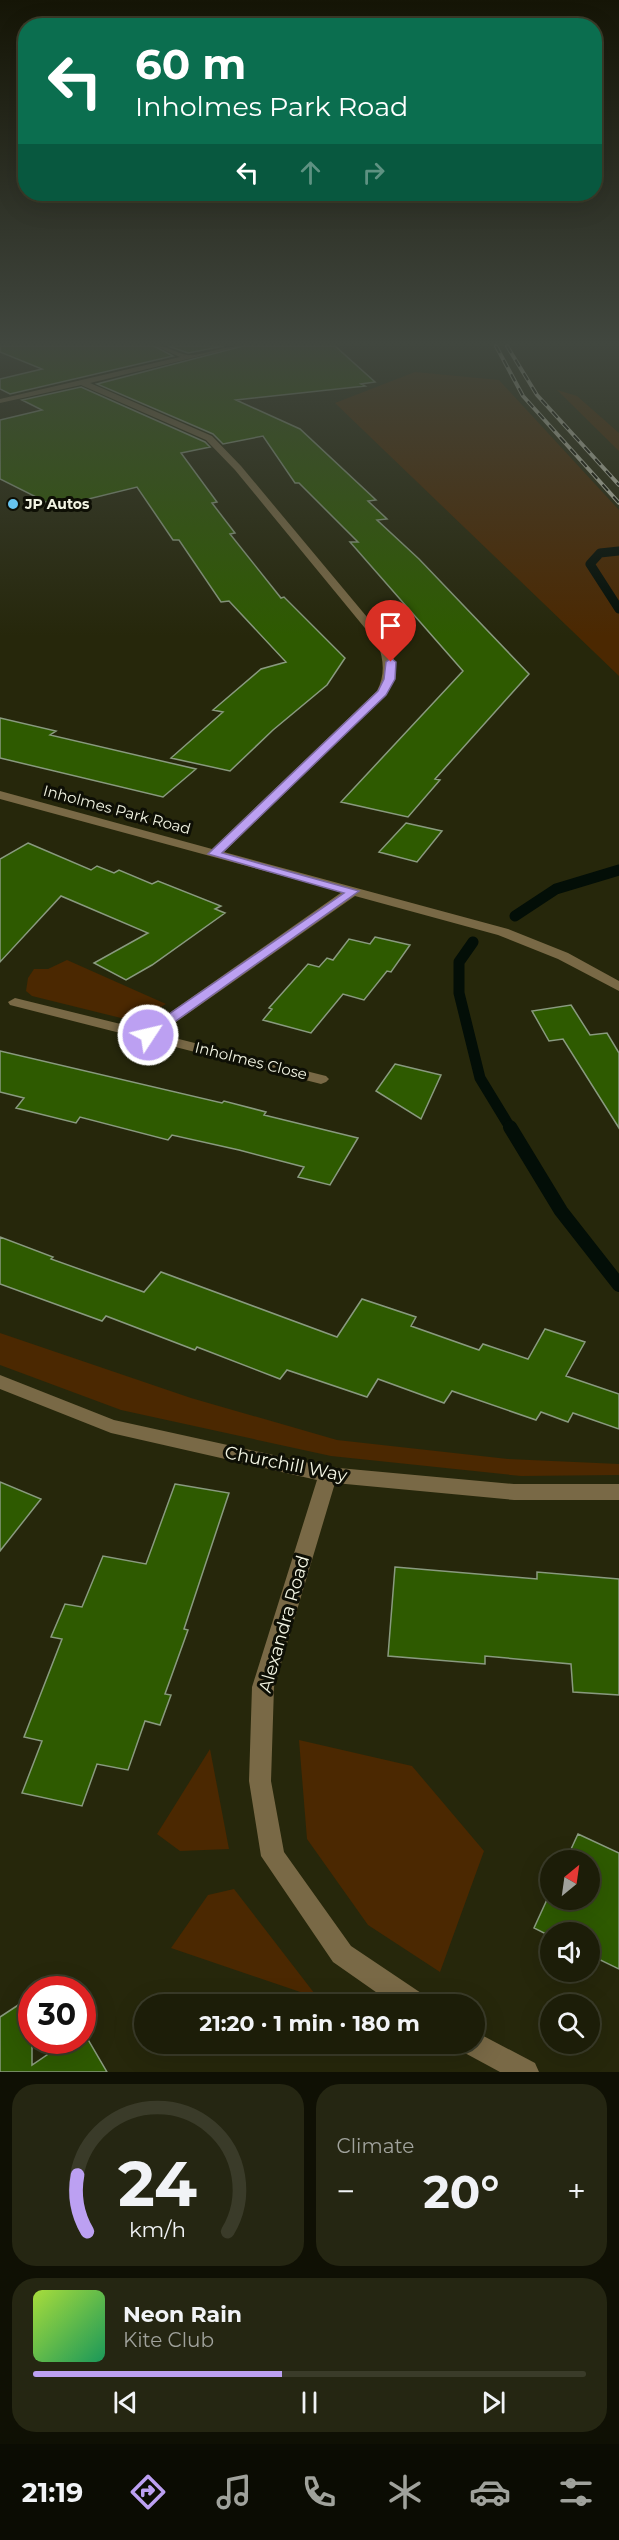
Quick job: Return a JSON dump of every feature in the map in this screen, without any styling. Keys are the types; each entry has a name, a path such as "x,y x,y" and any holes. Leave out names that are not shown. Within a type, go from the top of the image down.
{"street":[{"path":"213,443 245,477 383,643 391,662 389,679 382,693 214,854"},
{"name":"Inholmes Park Road","path":"0,795 503,932 556,952 601,974 619,987"},
{"path":"148,1035 353,891"},
{"name":"Inholmes Close","path":"15,1002 321,1079"},
{"name":"Churchill Way","path":"0,1382 111,1426 328,1475 514,1492 619,1492"},
{"name":"Alexandra Road","path":"328,1475 263,1687 260,1781 273,1856 342,1954 400,1994"},
{"path":"485,2050 526,2072"}],"shaded area":[{"path":"376,443 557,443 619,510 619,676"},
{"path":"611,443 619,443 619,451"},
{"path":"67,960 166,1004 142,1017 125,1019 32,996 26,991 28,978 34,969 48,969"},
{"path":"0,1333 191,1398 337,1440 508,1459 619,1464 619,1475 521,1476 331,1456 121,1410 0,1365"},
{"path":"299,1740 412,1766 484,1851 440,1972 368,1925 307,1839"},
{"path":"210,1749 229,1849 180,1851 157,1834"},
{"path":"234,1889 315,1994 306,1994 171,1948 208,1895"}],"building":[{"path":"0,443 206,443 210,447 181,453 217,502 212,503 235,533 230,534 281,598 284,597 345,658 327,685 273,730 230,771 171,758 223,712 213,710 261,669 286,662 229,601 221,602 179,540 173,540 137,487 56,507 0,479"},
{"path":"268,443 315,443 376,500 368,501 387,519 377,520 419,559 529,674 435,779 440,780 408,817 341,802 463,671 350,542 358,542 299,483 295,483"},
{"path":"0,718 56,731 50,735 196,769 163,797 0,758"},
{"path":"406,823 442,831 417,862 379,852"},
{"path":"28,843 91,870 97,866 114,873 119,870 152,884 158,881 221,906 215,909 225,913 152,965 126,980 94,963 148,933 61,896 0,962 0,859"},
{"path":"375,937 410,945 391,972 387,971 364,1000 343,994 311,1033 263,1020 272,1009 269,1008 308,964 319,967 327,958 333,960 349,939 370,944"},
{"path":"571,1005 590,1035 607,1033 619,1053 619,1128 563,1039 549,1041 532,1011"},
{"path":"0,1051 222,1103 224,1101 266,1112 264,1115 358,1138 330,1185 298,1177 304,1167 239,1150 172,1135 168,1140 80,1117 76,1123 16,1108 24,1098 0,1092"},
{"path":"395,1064 441,1075 421,1119 376,1091"},
{"path":"0,1237 53,1257 51,1259 144,1292 161,1272 337,1337 362,1299 416,1317 411,1326 479,1350 483,1344 528,1359 545,1329 585,1342 566,1376 619,1394 619,1429 573,1413 568,1422 541,1412 536,1420 452,1391 444,1403 378,1379 367,1397 287,1370 280,1379 197,1347 195,1350 106,1316 102,1321 0,1284"},
{"path":"0,1482 41,1499 0,1551"},
{"path":"175,1484 229,1493 184,1629 188,1630 165,1694 171,1695 160,1725 145,1721 128,1770 97,1764 82,1806 22,1793 42,1741 24,1737 62,1639 51,1637 65,1604 82,1607 103,1556 146,1564"},
{"path":"395,1567 537,1579 537,1572 619,1579 619,1695 573,1692 571,1664 485,1656 485,1664 388,1656"},
{"path":"578,1834 619,1853 619,1969 600,1960 600,1922 540,1922 540,1931 534,1928 542,1910 600,1910 600,1850 571,1850"},
{"path":"18,2005 18,2054 32,2054 32,2065 48,2054 96,2053 107,2072 0,2072 0,2017"}],"waterway":[{"path":"619,551 600,553 590,564 619,609"},
{"path":"515,916 556,889 619,870"},
{"path":"473,942 459,962 459,993 480,1078 511,1129"},
{"path":"510,1127 561,1211 619,1285"}],"railway":[{"path":"565,443 619,503"},
{"path":"580,443 619,485"}],"place":[{"name":"JP Autos","path":"13,504"}],"route":[{"path":"148,1035 353,891 214,854 382,693 389,679 391,662"}]}
